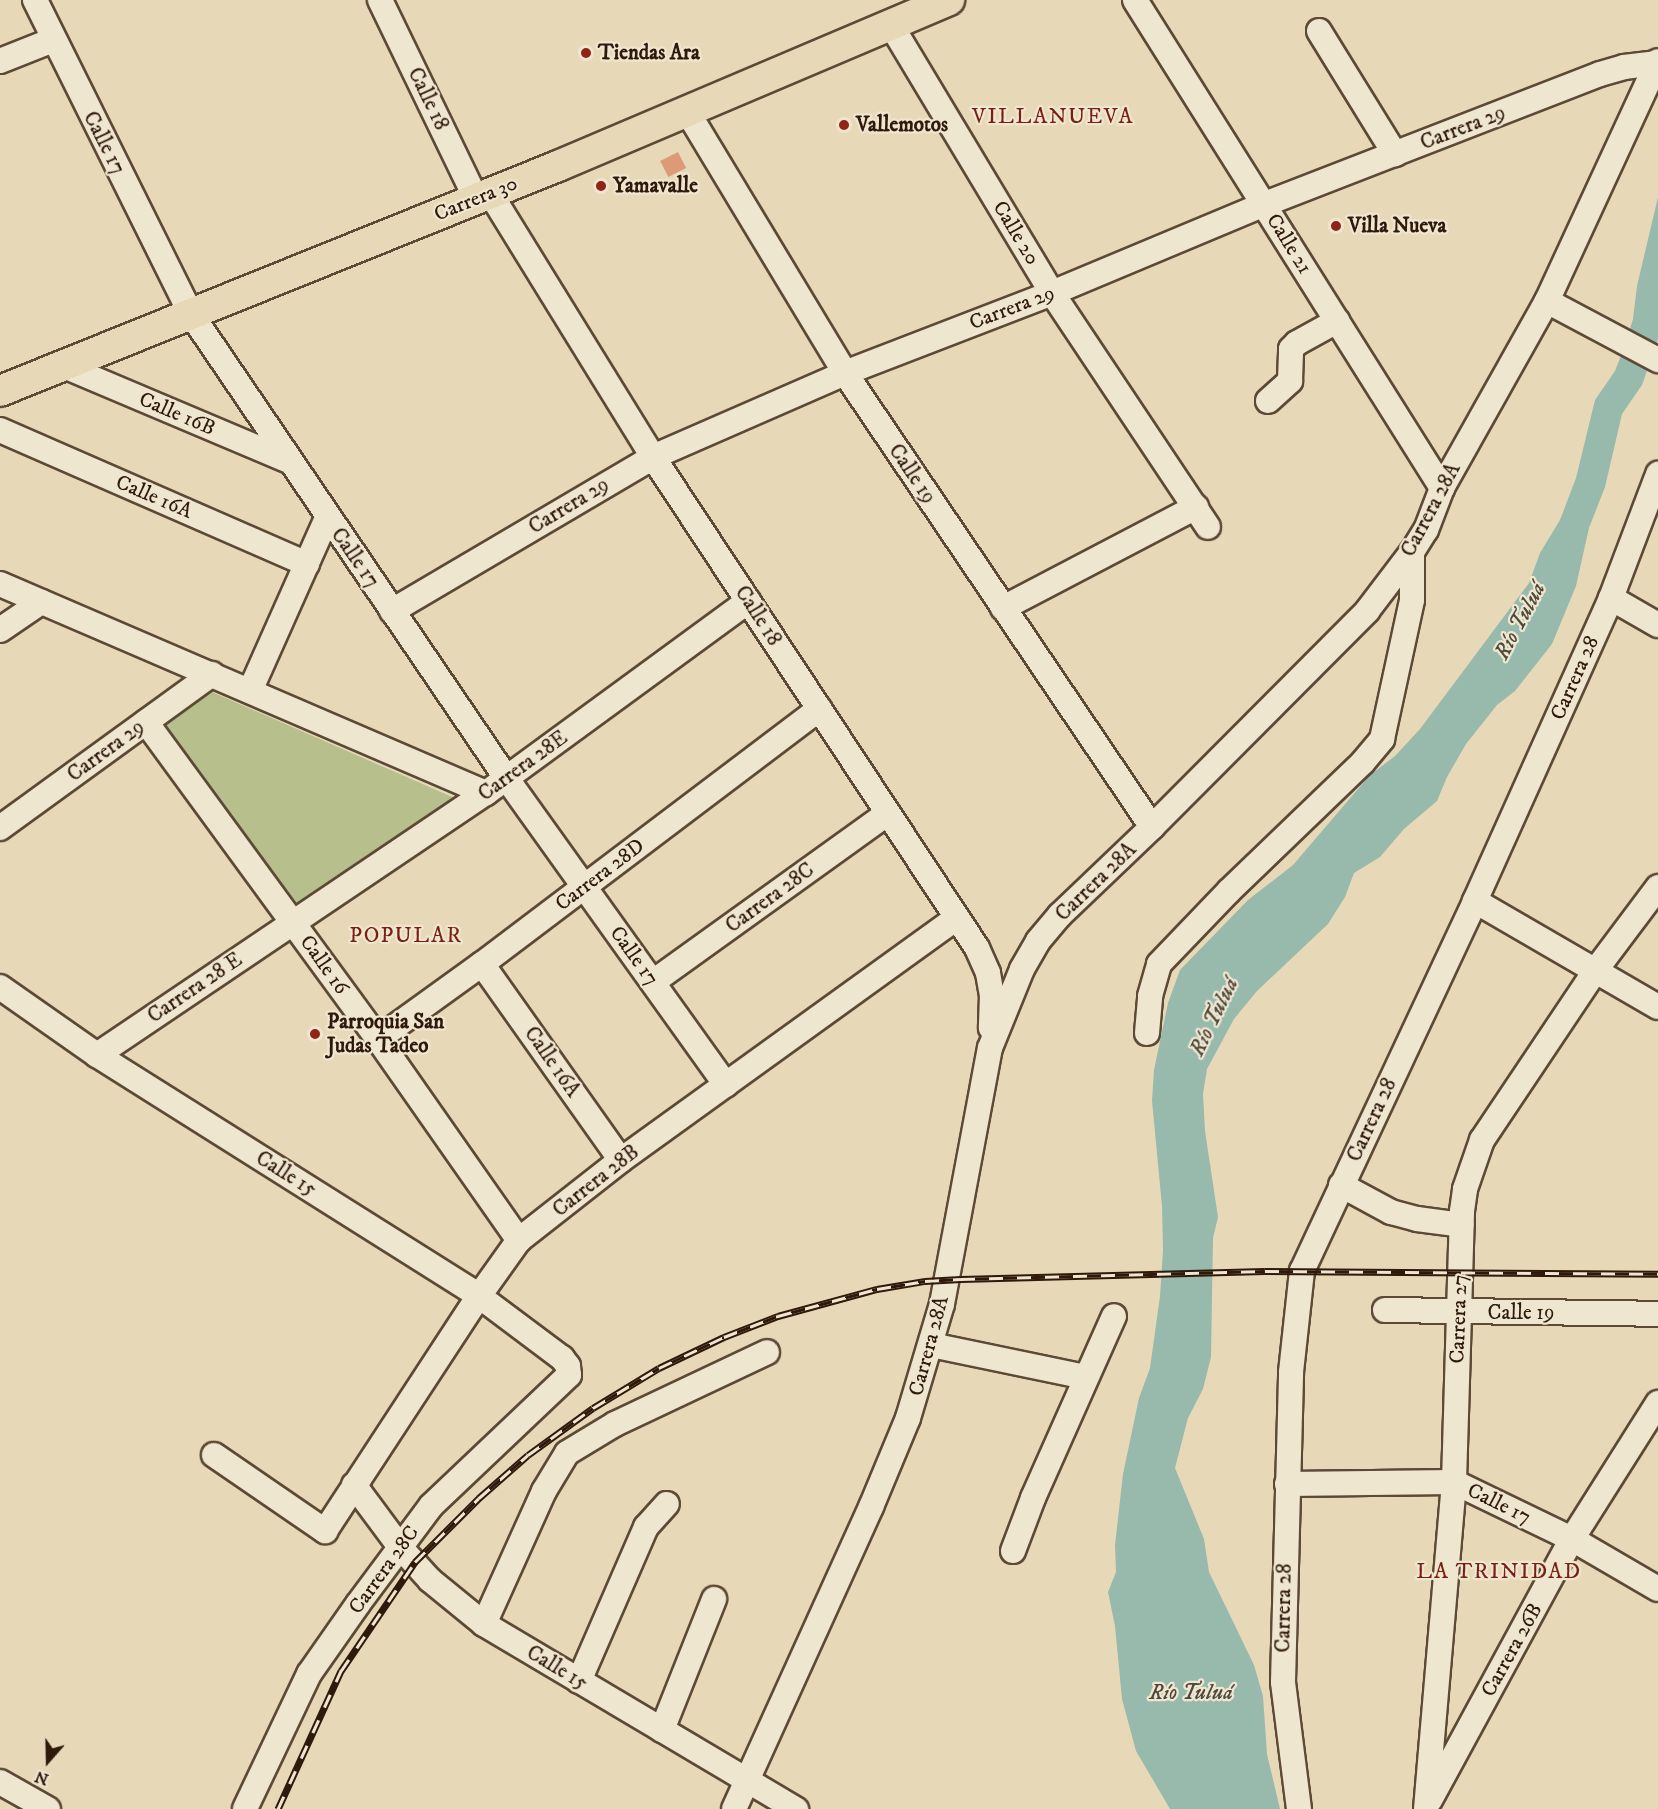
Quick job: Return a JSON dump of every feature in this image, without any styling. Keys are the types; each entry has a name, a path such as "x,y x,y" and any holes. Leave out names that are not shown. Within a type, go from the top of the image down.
{"main road":[{"name":"Carrera 30","path":"0,391 483,196 891,25 932,3"}],"street":[{"name":"Calle 17","path":"35,0 190,314 507,779 726,1085"},
{"name":"Calle 18","path":"380,0 483,196 977,948 988,973 992,995 990,1048"},
{"name":"Calle 21","path":"1135,0 1442,488"},
{"name":"Calle 20","path":"891,25 1052,293 1202,517 1003,608"},
{"path":"1319,31 1395,154"},
{"path":"0,61 53,40"},
{"name":"Carrera 29","path":"392,611 653,457 845,373 1052,293 1265,204 1600,74 1624,67 1658,63"},
{"name":"Carrera 28A","path":"734,1809 745,1780 893,1456 932,1345 952,1256 990,1048 1030,956 1038,941 1060,915 1152,827 1367,611 1412,552 1426,530 1442,488 1547,301 1658,63"},
{"name":"Calle 19","path":"687,111 845,373 1152,827"},
{"path":"1547,301 1658,360"},
{"path":"1268,401 1290,381 1291,349 1297,343 1337,321"},
{"name":"Calle 16B","path":"64,366 291,462"},
{"name":"Calle 16A","path":"0,430 307,564"},
{"name":"Carrera 28","path":"1299,1809 1283,1682 1291,1372 1302,1271 1475,901 1611,598 1658,474"},
{"path":"249,691 327,518"},
{"path":"1147,1033 1150,996 1159,964 1229,891 1363,762 1382,739 1412,600 1412,552"},
{"path":"0,584 486,793"},
{"path":"1611,598 1658,625"},
{"path":"0,630 41,602"},
{"name":"Carrera 28E","path":"293,922 507,779 748,602"},
{"name":"Carrera 29","path":"0,828 212,674"},
{"name":"Carrera 28D","path":"378,1038 482,964 819,709"},
{"name":"Calle 16","path":"146,722 378,1038 519,1240"},
{"name":"Carrera 28C","path":"653,982 888,813"},
{"path":"1475,901 1658,1007"},
{"name":"Carrera 27","path":"1426,1808 1454,1482 1465,1189 1482,1140 1595,970 1654,903"},
{"name":"Carrera 28B","path":"214,1455 325,1531 479,1296 519,1240 621,1160 957,918"},
{"name":"Carrera 28 E","path":"97,1055 293,922"},
{"path":"977,948 991,960 1004,964 1018,963 1030,956"},
{"name":"Calle 16A","path":"482,964 621,1160"},
{"name":"Calle 15","path":"0,987 97,1055 479,1296 562,1358 568,1366"},
{"path":"1341,1185 1391,1212 1417,1219 1462,1225"},
{"name":"Calle 19","path":"1385,1310 1460,1313 1658,1314"},
{"path":"1013,1551 1033,1497 1114,1316"},
{"path":"932,1345 1086,1377"},
{"path":"484,1624 544,1491 567,1453 615,1424 767,1352"},
{"name":"Carrera 28C","path":"245,1809 309,1674 400,1547 431,1506 569,1375 568,1366"},
{"name":"Carrera 26B","path":"1426,1808 1572,1539 1658,1403"},
{"name":"Calle 17","path":"1287,1484 1454,1482 1572,1539 1658,1589"},
{"name":"Calle 15","path":"354,1485 400,1547 430,1580 484,1624 796,1809"},
{"path":"579,1681 646,1527 667,1504"},
{"path":"662,1730 714,1599"},
{"path":"0,1782 48,1809"}],"green space":[{"path":"212,692 457,799 301,908 162,728"}],"water":[{"name":"Río Tuluá","path":"1658,197 1658,339 1642,385 1622,414 1605,487 1589,528 1576,586 1552,644 1515,691 1497,705 1466,744 1447,777 1437,801 1404,829 1380,857 1354,873 1345,897 1328,924 1257,991 1234,1019 1207,1069 1203,1094 1205,1131 1218,1217 1213,1238 1211,1357 1203,1389 1188,1418 1175,1468 1204,1539 1209,1572 1254,1665 1263,1696 1267,1754 1280,1809 1170,1809 1136,1751 1122,1699 1115,1626 1108,1592 1116,1572 1115,1545 1123,1474 1139,1398 1150,1368 1160,1296 1163,1250 1162,1206 1152,1101 1154,1070 1168,1003 1180,970 1248,900 1293,865 1370,775 1395,756 1420,729 1529,583 1540,553 1560,520 1576,478 1595,400 1615,371 1624,348 1633,319 1637,286"}],"building":[{"path":"678,152 686,168 668,177 660,161"}],"railway":[{"path":"278,1809 341,1671 415,1562 479,1498 528,1455 593,1408 659,1368 724,1337 778,1316 877,1289 925,1281 961,1279 1265,1271 1658,1274"}],"place":[{"name":"Tiendas Ara","path":"586,53"},
{"name":"Vallemotos","path":"844,125"},
{"name":"Yamavalle","path":"601,186"},
{"name":"Villa Nueva","path":"1336,226"},
{"name":"Parroquia San Judas Tadeo","path":"315,1034"}],"district":[{"name":"VILLANUEVA","path":"1053,117"},
{"name":"POPULAR","path":"406,936"},
{"name":"LA TRINIDAD","path":"1499,1572"}]}
